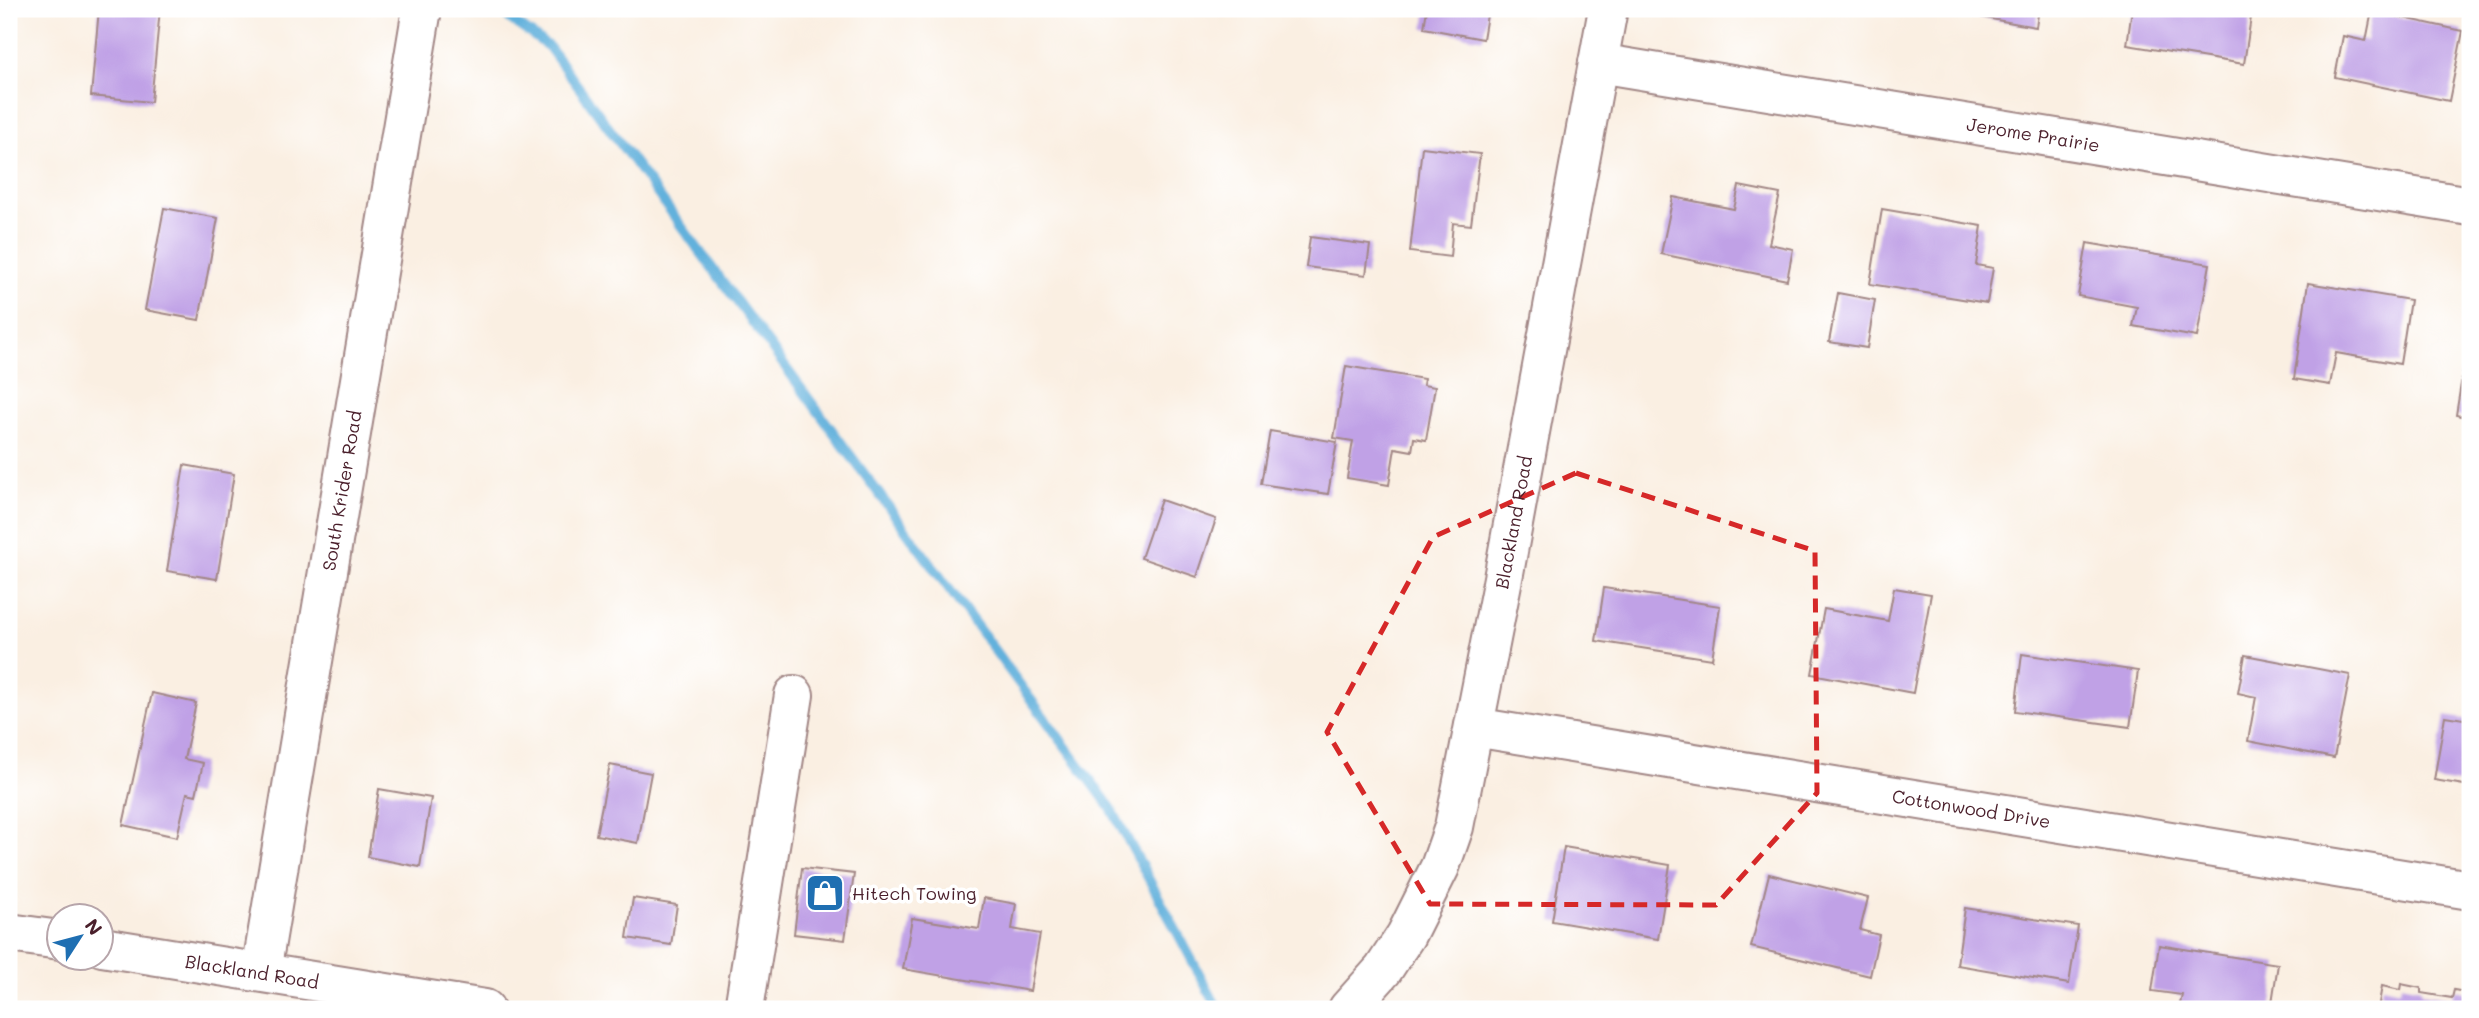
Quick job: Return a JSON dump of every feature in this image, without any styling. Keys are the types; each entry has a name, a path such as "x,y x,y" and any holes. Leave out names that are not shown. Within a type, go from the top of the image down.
{"street":[{"name":"South Krider Road","path":"261,972 422,9"},
{"name":"Blackland Road","path":"1352,1008 1406,934 1440,867 1454,827 1608,9"},
{"name":"Jerome Prairie","path":"1598,63 2470,206"},
{"path":"744,1009 794,695"},
{"name":"Cottonwood Drive","path":"1474,727 2470,890"},
{"path":"9,933 46,938"},
{"name":"Blackland Road","path":"116,949 485,1009"}],"highlighted area":[{"path":"1576,473 1815,551 1817,793 1716,905 1430,904 1327,732 1433,537"}],"building":[{"path":"99,9 160,9 151,102 91,96"},
{"path":"1427,9 1488,9 1483,39 1424,28"},
{"path":"1935,9 2039,9 2036,27"},
{"path":"2132,9 2219,9 2251,17 2244,64 2127,45"},
{"path":"2372,11 2463,31 2449,101 2335,77 2343,36 2366,41"},
{"path":"1422,147 1480,154 1471,225 1453,223 1450,257 1410,252"},
{"path":"1739,186 1780,194 1769,244 1793,249 1787,280 1661,254 1673,197 1734,209"},
{"path":"164,208 218,218 199,320 145,310"},
{"path":"1882,209 1982,226 1976,265 1993,268 1987,303 1870,284"},
{"path":"1310,237 1370,245 1366,275 1306,267"},
{"path":"2087,243 2210,264 2197,337 2133,326 2137,307 2078,296"},
{"path":"2308,283 2410,300 2400,364 2336,353 2330,385 2294,379"},
{"path":"1838,293 1875,300 1867,348 1829,342"},
{"path":"2464,365 2470,366 2470,418 2456,415"},
{"path":"1346,366 1424,379 1423,385 1435,387 1426,440 1414,438 1412,451 1395,448 1389,485 1347,478 1353,441 1334,438"},
{"path":"1270,431 1337,442 1328,494 1261,484"},
{"path":"184,465 234,474 217,579 167,571"},
{"path":"1161,500 1216,519 1197,577 1141,558"},
{"path":"1604,588 1720,606 1712,659 1596,641"},
{"path":"1894,588 1931,594 1913,693 1812,674 1824,609 1888,621"},
{"path":"2022,654 2138,671 2130,727 2015,711"},
{"path":"2245,655 2350,675 2334,758 2248,741 2256,697 2238,693"},
{"path":"152,693 196,703 184,759 203,763 196,795 187,793 177,837 123,825"},
{"path":"2445,716 2470,720 2470,786 2434,780"},
{"path":"610,765 651,773 638,843 596,835"},
{"path":"379,789 431,798 420,867 368,857"},
{"path":"1564,847 1670,865 1658,939 1552,921"},
{"name":"Hitech Towing","path":"802,868 854,874 845,940 794,934"},
{"path":"1769,874 1868,898 1860,930 1879,935 1870,976 1751,947"},
{"path":"633,898 677,905 671,945 627,938"},
{"path":"984,898 1016,904 1012,929 1040,934 1030,991 903,969 912,918 979,929"},
{"path":"1965,908 2078,926 2069,984 1957,965"},
{"path":"2159,945 2278,964 2271,1009 2179,1009 2182,995 2152,991"},
{"path":"2401,984 2421,988 2421,993 2452,998 2454,990 2470,993 2470,1009 2378,1009 2382,986 2400,990"}],"waterway":[{"path":"496,9 549,47 1111,808 1218,1009"}],"place":[{"name":"Hitech Towing","path":"825,893"}]}
